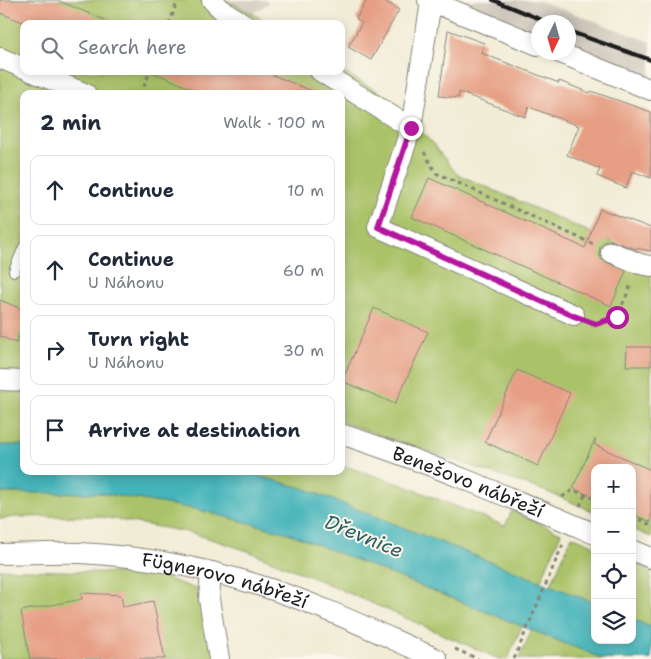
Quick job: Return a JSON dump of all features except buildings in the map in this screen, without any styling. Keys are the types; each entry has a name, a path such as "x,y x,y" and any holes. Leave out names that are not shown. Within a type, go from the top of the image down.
{"street":[{"path":"212,0 222,10 238,20"},
{"path":"531,42 430,1 411,128 378,227 574,316"},
{"path":"0,58 20,66"},
{"path":"576,59 651,90"},
{"path":"41,75 77,90"},
{"path":"326,75 411,128"},
{"path":"611,252 646,265"},
{"path":"0,380 20,381"},
{"name":"Benešovo nábřeží","path":"345,435 471,481 591,532"},
{"path":"636,552 651,558"},
{"name":"Fügnerovo nábřeží","path":"0,554 79,553 154,561 211,572 260,585 331,612 437,659"},
{"path":"211,572 209,599 219,659"}],"lane":[{"path":"14,272 20,257"}],"path":[{"path":"170,20 178,0"},
{"path":"143,90 148,75"},
{"path":"411,128 436,173 611,252"},
{"path":"574,316 596,324 617,317 646,265"},
{"path":"636,518 651,525"},
{"path":"514,659 561,550"}],"shaded area":[{"path":"228,0 266,0 269,3 247,17"},
{"path":"453,0 537,0 651,42 651,78 576,51 576,15 531,15 531,34"}],"green space":[{"path":"0,0 226,0 263,20 20,20 20,75 345,75 345,73 388,97 433,144 457,174 644,256 651,257 651,537 636,531 636,464 591,464 591,510 545,491 345,423 345,90 20,90 20,371 0,371"},
{"path":"0,391 20,392 20,475 345,475 345,466 403,485 505,526 512,511 561,533 508,659 499,659 248,551 192,533 97,516 15,517 0,519"},
{"path":"572,536 591,544 591,644 636,644 636,564 651,570 651,659 519,659"},
{"path":"0,569 154,574 213,595 226,659 0,659"}],"water":[{"name":"Dřevnice","path":"0,445 20,445 20,475 255,475 303,488 591,601 591,644 636,644 636,621 651,627 651,659 604,659 288,533 195,509 101,493 0,493"}],"railway":[{"path":"493,0 531,15"},
{"path":"576,34 651,60"}],"route":[{"path":"411,128 378,227 574,316 596,324 617,317"}]}
